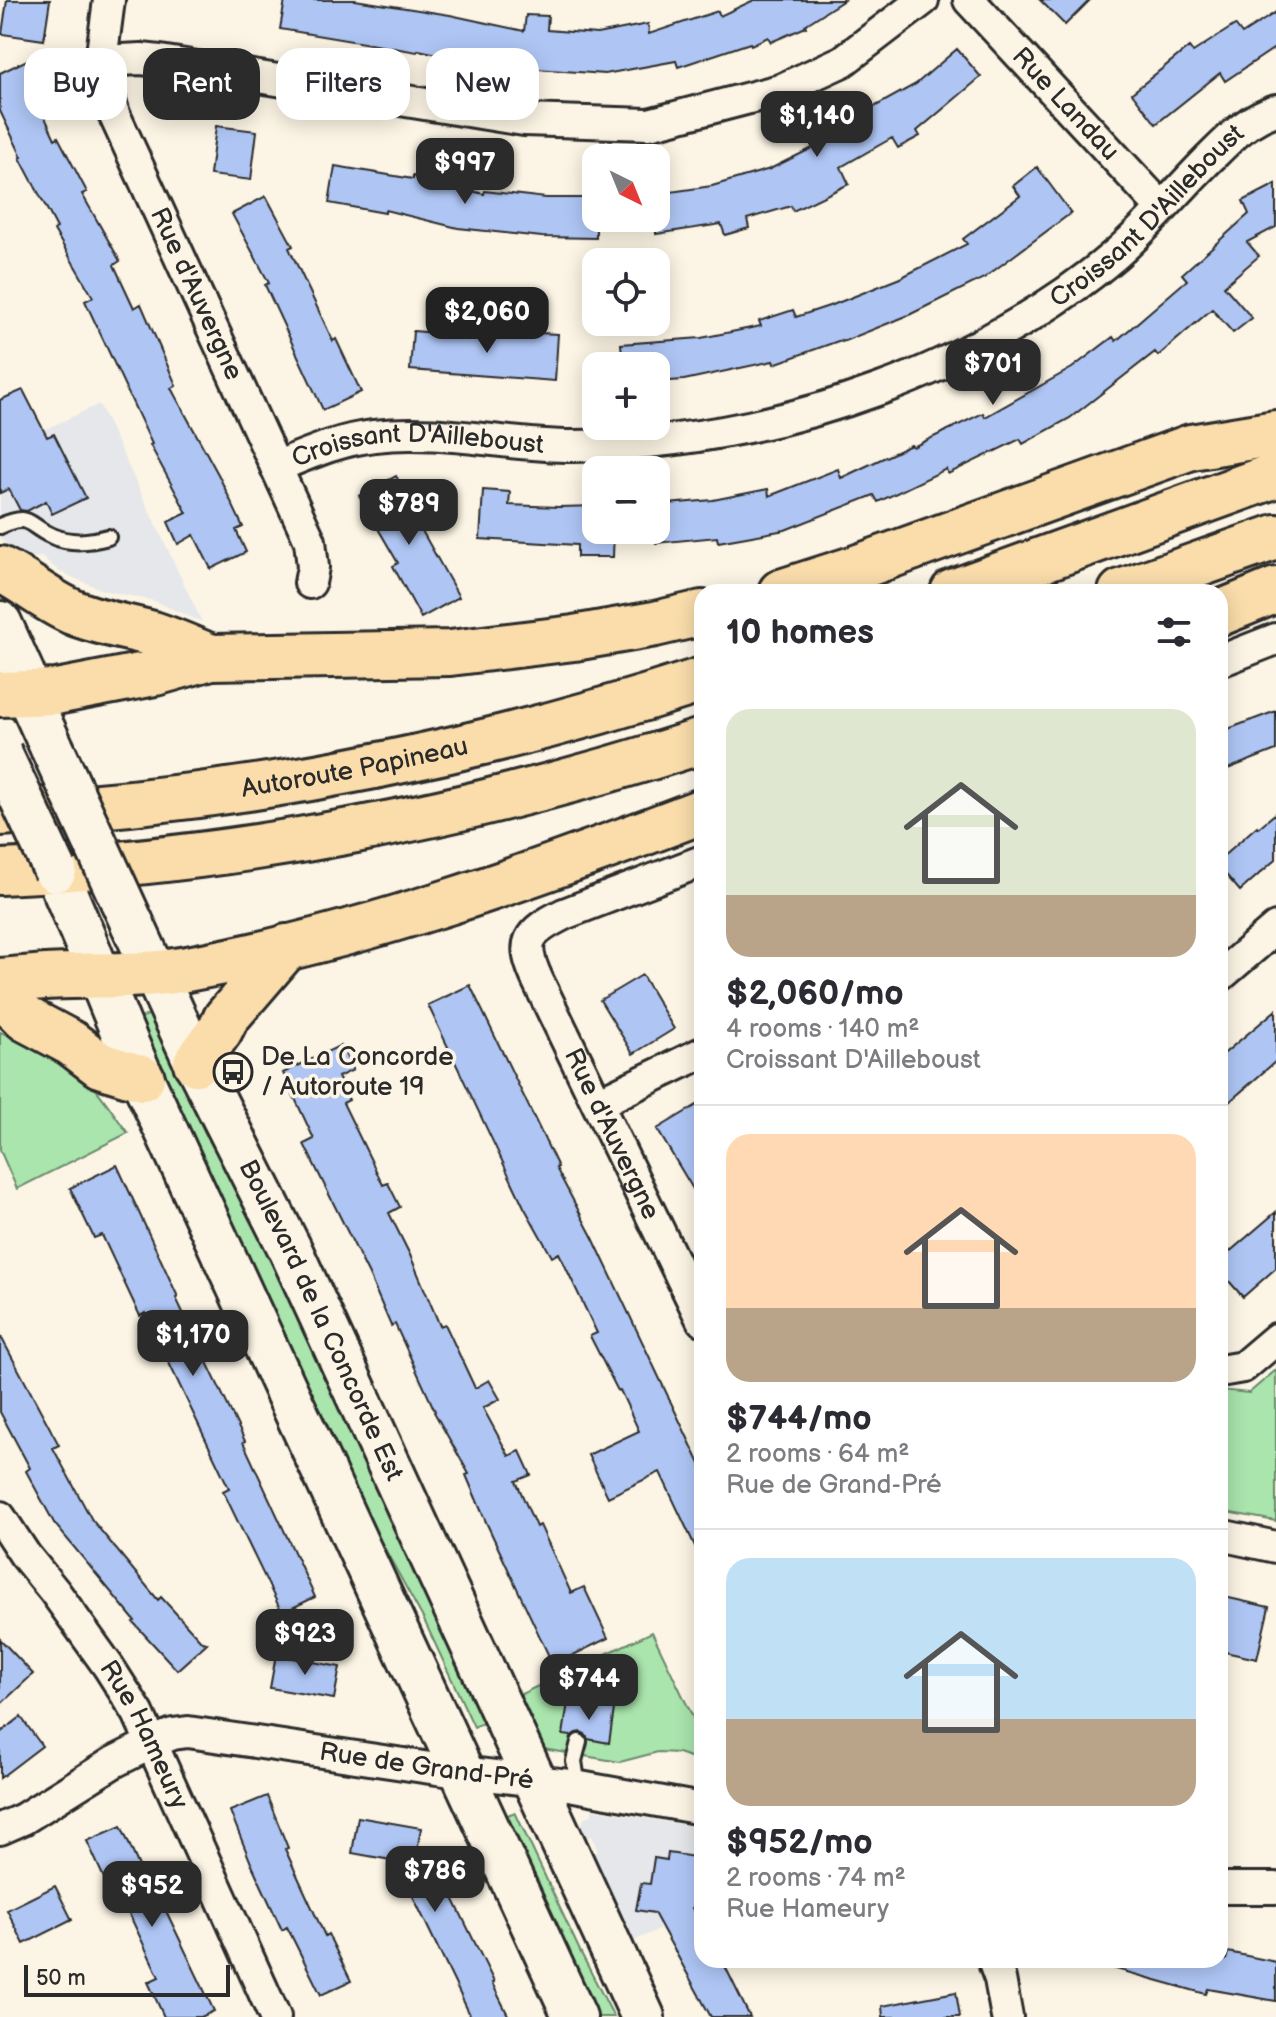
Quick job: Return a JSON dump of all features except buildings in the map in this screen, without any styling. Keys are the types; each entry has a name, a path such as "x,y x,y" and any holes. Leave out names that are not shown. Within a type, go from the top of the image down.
{"highway":[{"path":"806,584 1191,447 1276,433"},
{"path":"975,584 1276,475"},
{"path":"1144,584 1276,537"},
{"path":"0,569 72,612 114,626 153,634 211,657"},
{"path":"1228,610 1276,590"},
{"path":"14,694 56,692 155,673 211,657 450,653 588,636 694,615"},
{"name":"Autoroute Papineau","path":"0,813 223,793 330,776 504,738 694,682"},
{"path":"0,872 73,868 251,847 415,818 583,776 694,743"},
{"path":"0,981 156,973 287,947 448,903 694,814"},
{"path":"196,1063 234,1008 287,947"},
{"path":"0,994 26,1019 61,1037 100,1065 142,1078"}],"street":[{"name":"Rue d'Auvergne","path":"103,48 109,0"},
{"path":"127,60 160,61 524,120 649,124 780,90 843,61 923,0"},
{"name":"Rue Landau","path":"969,0 1162,208"},
{"name":"Croissant D'Ailleboust","path":"276,467 330,446 373,436 432,433 545,446 628,444 729,430 821,409 913,377 1003,330 1095,271 1117,254 1238,130 1276,110"},
{"name":"Rue d'Auvergne","path":"117,120 310,541 313,567 310,583"},
{"name":"Boulevard de la Concorde Est","path":"0,623 23,674 14,694 52,748 196,1063 290,1249 643,2017"},
{"path":"1228,658 1276,639"},
{"path":"0,753 81,927 113,1013 142,1078 575,2017"},
{"name":"Rue d'Auvergne","path":"694,864 564,914 539,929 528,944 530,963 694,1303"},
{"path":"1228,969 1276,928"},
{"path":"598,1103 694,1057"},
{"path":"1228,1370 1243,1367 1276,1339"},
{"name":"Rue Hameury","path":"0,1517 13,1560 55,1592 138,1713 275,2017"},
{"path":"1228,1537 1276,1547"},
{"name":"Rue de Grand-Pré","path":"0,1829 23,1819 99,1770 153,1742 188,1732 578,1787 694,1808"},
{"path":"1228,1888 1276,1888"},
{"path":"996,1968 1007,2017"}],"lane":[{"path":"0,526 23,519 53,537 67,541 86,542 108,537"},
{"path":"578,1787 574,1761 579,1742"}],"shaded area":[{"path":"99,404 202,622 154,601 103,590 60,572 42,557 20,559 0,538 0,451"},
{"path":"592,1809 694,1827 694,1913 630,1943 590,1855 598,1852 592,1836 583,1839 581,1835 585,1817 592,1815"}],"green space":[{"path":"150,1014 205,1133 273,1256 487,1721 474,1727 424,1620 348,1482 138,1019"},
{"path":"0,1032 50,1054 72,1068 98,1091 128,1133 17,1189 0,1150"},
{"path":"1276,1370 1276,1521 1228,1512 1228,1391 1249,1393"},
{"path":"652,1632 694,1719 694,1758 678,1753 658,1752 620,1762 543,1749 517,1696"},
{"path":"515,1812 614,2017 592,2017 500,1818"}],"place":[{"name":"De La Concorde / Autoroute 19","path":"233,1072"}]}
